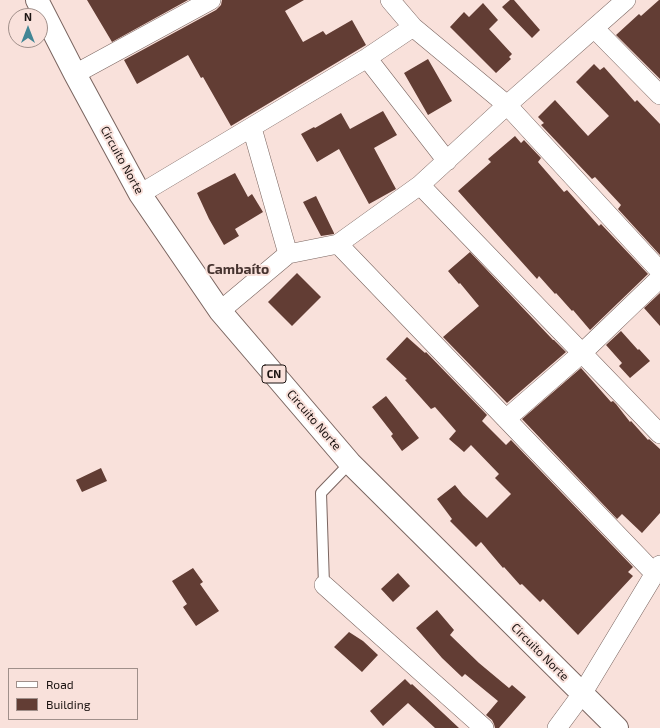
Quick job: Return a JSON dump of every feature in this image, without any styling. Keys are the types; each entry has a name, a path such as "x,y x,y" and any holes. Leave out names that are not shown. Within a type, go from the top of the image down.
{"main road":[{"name":"Circuito Norte","path":"37,0 140,194 220,311 350,463 617,728"}],"street":[{"path":"75,74 211,0"},
{"path":"390,0 413,27 507,105 660,271"},
{"path":"220,311 288,254 338,244 420,185 507,105 626,0"},
{"path":"140,194 367,58 413,27"},
{"path":"594,28 660,95"},
{"path":"367,58 446,161"},
{"path":"252,128 288,254"},
{"path":"420,185 660,434"},
{"path":"338,244 506,419 658,570 582,694 557,728"},
{"path":"506,419 582,352 660,278"},
{"path":"324,586 484,728"}],"lane":[{"path":"324,586 321,493 350,463"}],"building":[{"path":"87,0 188,0 112,42"},
{"path":"222,0 304,0 285,11 303,42 323,31 326,35 352,20 366,45 231,126 203,77 201,78 188,55 137,84 124,60 216,10 221,5"},
{"path":"510,0 514,0 540,30 532,38 502,7"},
{"path":"659,0 660,79 616,35 639,14 641,16"},
{"path":"483,3 498,20 489,29 512,54 509,57 511,59 496,73 450,27 464,12 469,17"},
{"path":"428,59 452,101 428,115 404,73"},
{"path":"594,64 600,70 604,67 635,102 637,100 660,124 660,255 618,209 621,205 595,177 592,179 541,125 544,123 538,117 555,100 588,136 609,116 576,82"},
{"path":"383,111 397,135 374,148 396,189 369,204 339,149 317,162 301,134 341,113 350,129"},
{"path":"515,136 521,143 524,140 541,158 538,162 564,192 567,190 599,226 601,224 648,274 590,330 573,310 572,311 539,276 537,279 458,191 491,162 488,159"},
{"path":"235,173 248,197 252,194 263,212 235,229 239,236 224,245 209,219 197,193"},
{"path":"316,196 334,234 321,236 303,202"},
{"path":"470,252 566,352 507,403 443,337 479,306 448,271"},
{"path":"297,273 321,297 292,326 268,302"},
{"path":"660,293 660,326 644,308"},
{"path":"621,331 650,361 630,378 619,366 622,363 606,345"},
{"path":"407,337 425,353 426,352 487,415 482,421 506,445 511,440 633,567 628,572 633,576 578,635 543,599 540,602 522,584 520,585 481,542 476,547 450,521 452,519 437,499 455,485 463,495 487,518 511,494 495,478 499,474 471,445 464,452 449,439 456,431 435,407 431,409 405,380 407,379 386,359"},
{"path":"581,368 611,402 613,401 616,404 630,422 631,421 648,440 649,439 660,449 660,513 642,533 622,514 617,519 522,419"},
{"path":"386,396 419,438 402,451 391,436 393,434 372,407"},
{"path":"101,468 107,481 82,492 76,480"},
{"path":"193,568 203,582 200,584 219,611 196,626 183,607 187,604 172,581"},
{"path":"398,573 410,586 393,602 381,589"},
{"path":"437,610 454,630 450,635 479,663 509,688 512,685 526,697 499,728 495,728 492,720 486,715 498,701 465,674 462,677 442,658 416,628"},
{"path":"349,632 363,641 378,655 362,672 334,647"},
{"path":"405,679 459,728 435,728 408,703 383,726 370,711"}],"district":[{"name":"Cambaíto","path":"238,269"}]}
